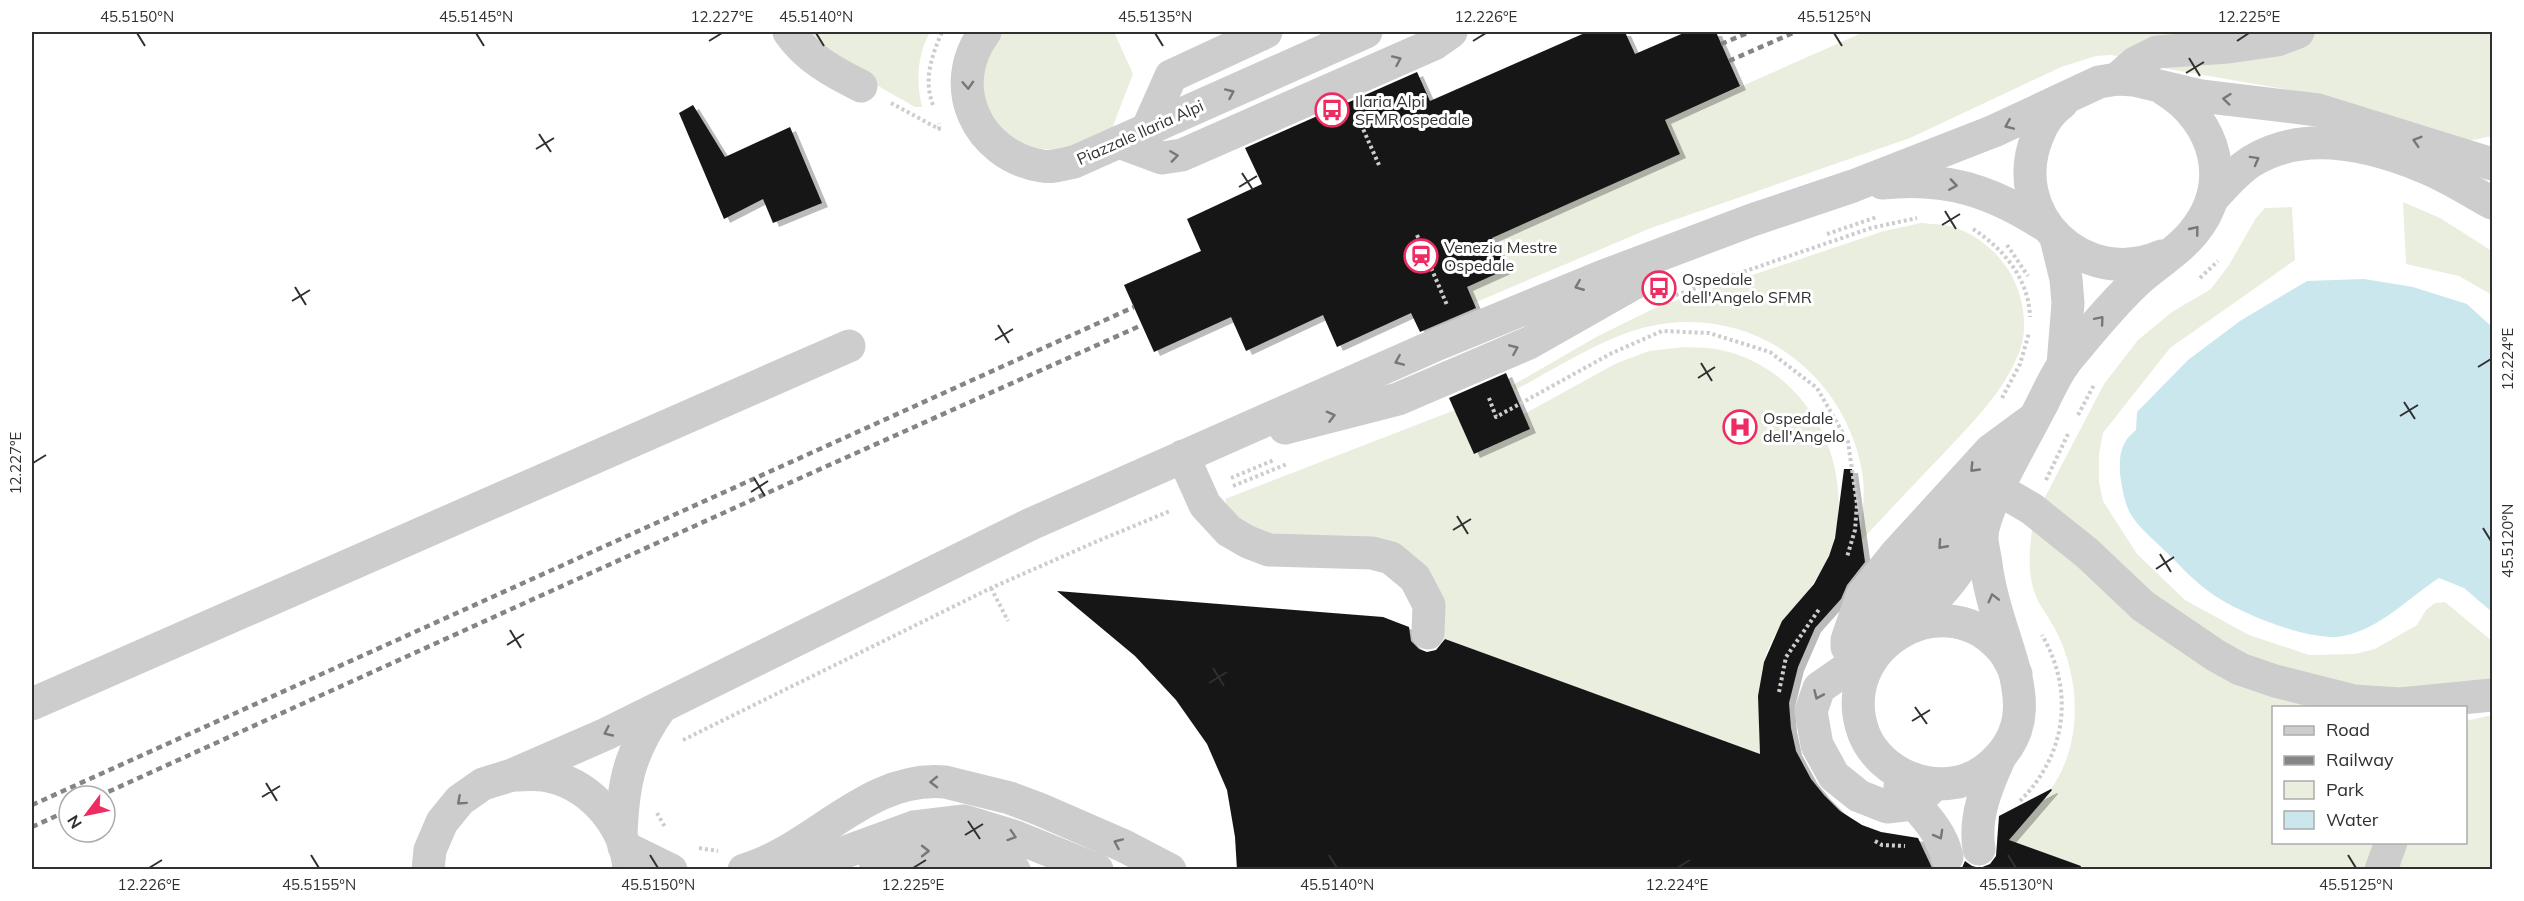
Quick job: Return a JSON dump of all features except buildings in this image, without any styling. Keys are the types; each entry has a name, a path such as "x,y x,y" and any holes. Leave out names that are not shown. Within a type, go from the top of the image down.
{"street":[{"path":"789,32 797,43 826,69 861,86"},
{"name":"Piazzale Ilaria Alpi","path":"985,32 969,59 966,86 973,113 985,133 1000,149 1021,160 1044,167 1074,162 1366,32"},
{"path":"1266,32 1171,76 1133,136 1162,158 1182,155 1434,44 1451,32"},
{"path":"2116,79 2135,63 2157,52 2228,47 2277,40 2298,32"},
{"path":"428,870 430,850 442,822 460,800 483,784 512,775 661,707 957,560 1188,454 1398,399 1529,343 1732,228 1853,186 1994,131 2099,82 2116,79 2134,80 2202,96 2318,110 2484,157"},
{"path":"1998,759 1982,772 1960,782 1887,807 1859,796 1834,776 1817,745 1811,711 1819,688 1854,678 1890,639 1932,604 1948,586 1982,535 1998,489 2063,365 2111,307 2137,280 2191,235 2203,219 2212,199 2216,176 2214,156 2206,131 2194,112 2181,100 2158,86"},
{"path":"2063,365 2068,303 2066,279 2051,232 2033,196 2030,169 2033,147 2042,126 2054,109 2080,89"},
{"path":"2212,199 2232,176 2252,161 2276,150 2316,142 2349,144 2424,167 2493,203"},
{"path":"1853,186 1900,181 1931,182 1963,187 2002,199 2090,260 2108,264 2128,266 2149,262 2169,253"},
{"path":"32,704 849,346"},
{"path":"1947,857 1945,844 1934,826 1925,794 1914,780 1896,772 1878,755 1865,736 1858,711 1846,640 1862,596 1895,555 1984,458 2035,417"},
{"path":"1188,454 1202,499 1213,515 1229,531 1248,542 1269,550 1372,553 1392,558 1415,578 1429,604 1428,633"},
{"path":"1854,678 1866,632 1966,514 1998,489"},
{"path":"1998,489 2032,509 2087,554 2143,606 2215,655 2240,669 2275,681 2354,701 2437,704 2493,695"},
{"path":"1979,849 1976,834 1983,796 1998,759 2013,738 2019,721 2021,699 2016,674 1995,608 1987,574 1982,535"},
{"path":"1890,639 1926,622 1950,621 1970,626 1989,637 2004,652 2016,674"},
{"path":"624,850 622,795 629,765 641,736 661,707"},
{"path":"512,775 542,775 567,782 586,793 606,811 624,850"},
{"path":"733,860 780,854 877,796 906,785 932,780 956,784 1033,807 1166,863"},
{"path":"796,870 914,827 964,821 1016,837 1098,870"},
{"path":"2381,870 2391,844"},
{"path":"624,850 683,858"},
{"path":"848,870 904,852 921,850 975,856 1014,870"}],"path":[{"path":"861,86 939,129 939,120"},
{"path":"1355,110 1379,165"},
{"path":"1660,300 1871,228 1923,218"},
{"path":"1968,226 1991,242 2014,268 2027,295 2030,322"},
{"path":"1417,235 1448,307"},
{"path":"2195,282 2210,270 2223,254"},
{"path":"1997,407 2020,364 2029,329"},
{"path":"1486,389 1496,417 1612,352 1662,331 1709,333 1770,352 1817,388 1848,442 1857,504 1855,530 1846,561"},
{"path":"2075,421 2095,384"},
{"path":"2059,453 2071,429"},
{"path":"677,743 785,687 991,588 1100,540 1291,462"},
{"path":"991,588 1008,621"},
{"path":"1779,696 1786,657 1821,607"},
{"path":"655,806 670,833"},
{"path":"1866,837 1882,845 1906,846"},
{"path":"1879,852 1882,845"},
{"path":"683,858 706,850 733,860"}],"green space":[{"path":"798,32 930,32 922,50 919,68 922,107 915,107 838,63"},
{"path":"1002,32 1114,32 1133,74 1111,131 1062,149 1030,146 1017,141 1006,132 989,110 981,82 984,57"},
{"path":"1864,32 2283,32 2127,57 2096,56 2061,67 1910,138 1651,228 1474,303 1467,287 1507,269 1493,237 1680,154 1665,120"},
{"path":"2320,32 2492,32 2492,136 2468,141 2284,89 2163,68 2246,59"},
{"path":"2403,202 2440,218 2492,251 2492,295 2459,276 2406,264"},
{"path":"2292,207 2295,260 2170,348 2103,433 2099,454 2099,482 2103,501 2137,554 2185,600 2249,635 2309,655 2355,654 2375,649 2417,625 2426,610 2435,603 2445,602 2492,641 2492,685 2379,693 2234,654 2171,614 2043,501 2104,384 2138,340 2172,312 2211,289 2229,265 2256,218 2265,208"},
{"path":"1921,223 1945,225 1962,230 1987,246 2001,260 2012,276 2020,295 2024,315 2023,336 2018,355 2004,383 1995,395 1965,431 1859,543 1864,489 1862,471 1852,435 1836,403 1814,376 1787,353 1757,336 1724,326 1688,322 1651,326 1634,330 1599,345 1515,390 1513,385 1598,336 1657,307 1884,231"},
{"path":"1684,347 1720,350 1752,361 1780,378 1803,402 1821,429 1833,460 1838,492 1837,525 1828,557 1813,584 1776,633 1764,662 1760,697 1767,757 1443,639 1442,617 1419,566 1252,533 1227,505 1225,499 1455,410 1475,454 1530,429 1524,414 1617,363 1649,351"},
{"path":"2032,530 2328,706 2272,706 2272,844 2379,844 2369,869 2090,870 2001,837 2045,797 2057,779 2066,759 2075,717 2071,674 2055,629 2034,592 2030,575"},
{"path":"2492,715 2492,869 2394,870 2404,844 2467,844 2467,721"}],"water":[{"path":"2364,279 2413,287 2467,304 2492,327 2492,612 2464,588 2439,578 2369,627 2343,636 2329,637 2294,630 2256,617 2223,601 2198,583 2146,533 2130,513 2122,489 2120,460 2124,444 2136,430 2137,412 2188,360 2240,321 2307,281"}],"railway":[{"path":"1721,44 1750,32"},
{"path":"1729,61 1795,32"},
{"path":"32,805 1134,307"},
{"path":"117,788 1142,325"},
{"path":"32,827 57,816"}],"place":[{"name":"Ilaria Alpi SFMR ospedale","path":"1332,110"},
{"name":"Venezia Mestre Ospedale","path":"1421,256"},
{"name":"Ospedale dell'Angelo SFMR","path":"1659,288"},
{"name":"Ospedale dell'Angelo","path":"1740,427"}]}
